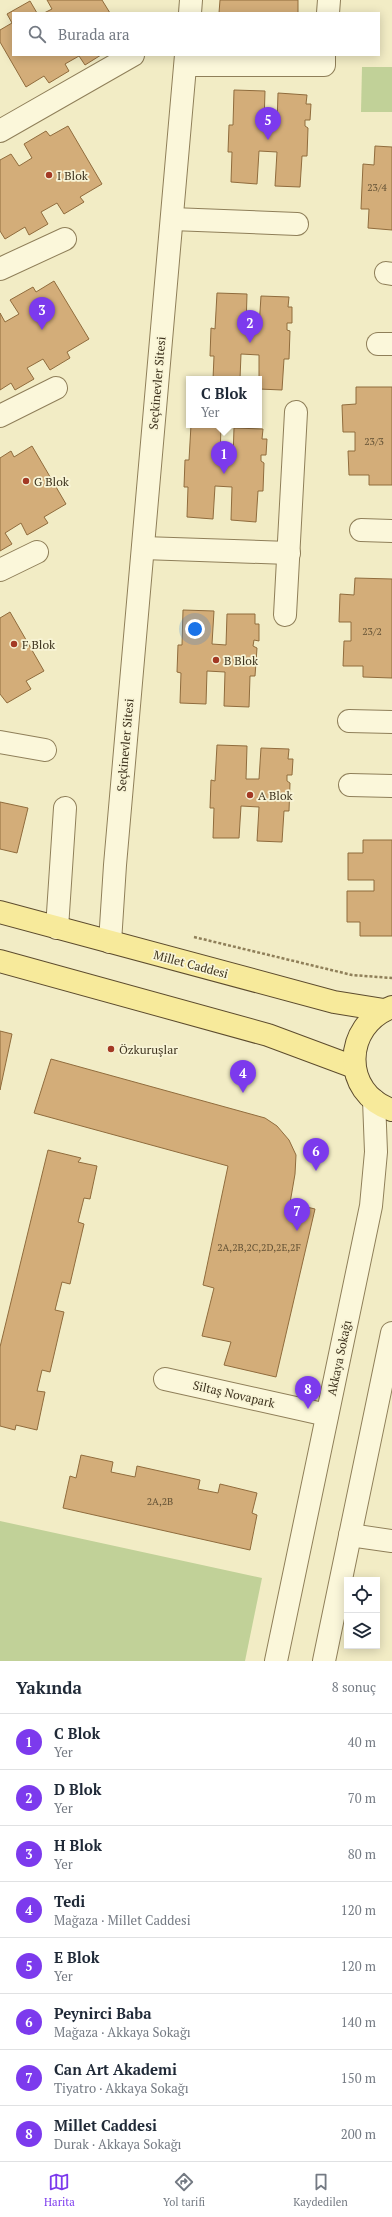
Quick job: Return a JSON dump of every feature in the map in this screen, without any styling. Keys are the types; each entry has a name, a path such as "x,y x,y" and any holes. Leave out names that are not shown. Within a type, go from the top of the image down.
{"main road":[{"name":"Millet Caddesi","path":"0,912 334,1002 388,1009"},
{"path":"0,961 268,1035 354,1067"},
{"path":"383,1105 360,1083 354,1067 354,1050 360,1034 370,1020 388,1009"}],"street":[{"path":"190,12 192,0"},
{"path":"328,12 329,0"},
{"path":"0,131 131,56"},
{"name":"Seçkinevler Sitesi","path":"110,942 114,865 186,60 324,65 324,56"},
{"path":"172,219 297,224"},
{"path":"0,269 65,239"},
{"path":"0,416 56,388"},
{"path":"285,615 296,412"},
{"path":"362,530 392,531"},
{"path":"143,548 289,553"},
{"path":"0,570 38,552"},
{"path":"349,721 392,722"},
{"path":"0,742 45,750"},
{"path":"350,784 392,786"},
{"path":"57,928 65,808"},
{"name":"Akkaya Sokağı","path":"276,1661 370,1206 383,1105"},
{"path":"324,1661 350,1535 389,1363 392,1333"},
{"name":"Siltaş Novapark","path":"165,1379 327,1415"},
{"path":"350,1535 392,1541"}],"path":[{"path":"188,935 352,975 392,978"}],"green space":[{"path":"362,67 392,67 392,112 361,112"},
{"path":"0,1521 262,1578 245,1661 0,1661"}],"building":[{"path":"47,0 102,0 109,12 46,12 52,9"},
{"path":"220,0 298,0 298,12 219,12"},
{"path":"30,1 36,12 12,12 12,23 7,14"},
{"path":"12,23 12,56 79,56 65,64 69,71 49,83 44,76 26,87 0,42 0,30"},
{"path":"79,56 99,56 85,65"},
{"path":"234,90 265,91 264,124 277,124 278,93 307,95 306,104 311,104 310,120 305,120 305,126 308,128 307,156 302,156 300,187 275,186 277,152 259,151 257,184 231,182 232,152 228,152 229,125 233,125"},
{"name":"I Blok","path":"68,126 102,184 80,197 84,202 64,214 57,203 41,212 48,224 29,235 25,227 5,239 0,231 0,160 11,154 19,166 32,158 24,144 46,131 50,136"},
{"path":"375,146 392,147 392,230 368,228 369,209 361,209 363,164 374,165"},
{"path":"54,281 89,339 67,352 70,358 50,370 43,359 27,368 34,379 15,390 11,383 0,390 0,313 5,322 19,314 10,300 33,287 36,292"},
{"path":"217,293 247,294 246,327 259,327 261,296 289,297 288,307 292,307 292,323 287,323 287,330 290,331 289,359 284,359 282,390 262,389 262,376 259,376 259,355 241,354 240,376 213,376 214,356 210,356 211,328 215,329"},
{"path":"356,387 392,387 392,485 369,485 369,475 349,475 348,451 355,451 355,432 343,432 342,405 356,404"},
{"path":"191,428 221,428 220,459 233,459 234,428 263,429 262,439 267,439 266,455 261,455 261,461 264,463 263,491 258,491 256,522 231,520 232,487 215,486 213,519 187,517 188,487 184,487 185,460 189,460"},
{"name":"G Blok","path":"32,446 66,504 44,517 48,523 27,535 21,523 5,533 12,544 0,551 0,458 11,451 14,457"},
{"path":"355,578 392,579 392,678 363,677 363,666 343,666 344,641 351,641 351,622 339,622 340,594 354,595"},
{"name":"B Blok","path":"183,610 214,611 212,644 226,645 227,614 255,614 255,624 259,624 259,641 254,640 253,646 257,648 255,676 250,676 249,707 224,706 225,672 207,671 206,704 180,703 181,673 177,672 178,645 182,645"},
{"name":"F Blok","path":"10,612 44,671 26,681 31,689 7,703 0,694 0,618"},
{"name":"A Blok","path":"217,745 247,746 246,779 259,779 261,748 289,749 288,759 293,759 292,775 287,775 287,781 290,783 289,811 284,811 282,842 257,841 259,807 241,806 239,838 213,838 214,808 210,808 211,780 215,781"},
{"path":"0,802 28,808 17,853 0,849"},
{"path":"363,840 392,840 392,936 360,936 360,922 347,922 347,891 374,891 374,880 348,880 348,853 363,853"},
{"path":"0,1031 12,1034 0,1090"},
{"path":"51,1059 265,1118 277,1126 289,1140 296,1155 295,1174 290,1203 315,1209 276,1377 224,1365 231,1342 202,1336 214,1288 203,1285 228,1166 34,1113"},
{"path":"48,1150 81,1158 78,1162 97,1166 90,1199 84,1198 78,1222 84,1224 70,1284 62,1282 55,1310 64,1312 50,1372 42,1370 37,1391 45,1392 37,1430 16,1425 15,1430 0,1426 0,1347"},
{"path":"81,1455 113,1462 111,1472 135,1477 137,1466 200,1480 198,1489 218,1493 220,1484 257,1493 252,1513 257,1515 250,1550 63,1508 70,1476 76,1478"}],"place":[{"name":"E Blok","path":"268,140"},
{"name":"I Blok","path":"49,175"},
{"name":"H Blok","path":"42,330"},
{"name":"D Blok","path":"250,343"},
{"name":"C Blok","path":"224,474"},
{"name":"G Blok","path":"26,481"},
{"name":"F Blok","path":"14,644"},
{"name":"B Blok","path":"216,660"},
{"name":"A Blok","path":"250,795"},
{"name":"Özkuruşlar","path":"111,1049"},
{"name":"Tedi","path":"243,1093"},
{"name":"Peynirci Baba","path":"316,1171"},
{"name":"Can Art Akademi","path":"297,1231"},
{"name":"Millet Caddesi","path":"308,1409"}]}
